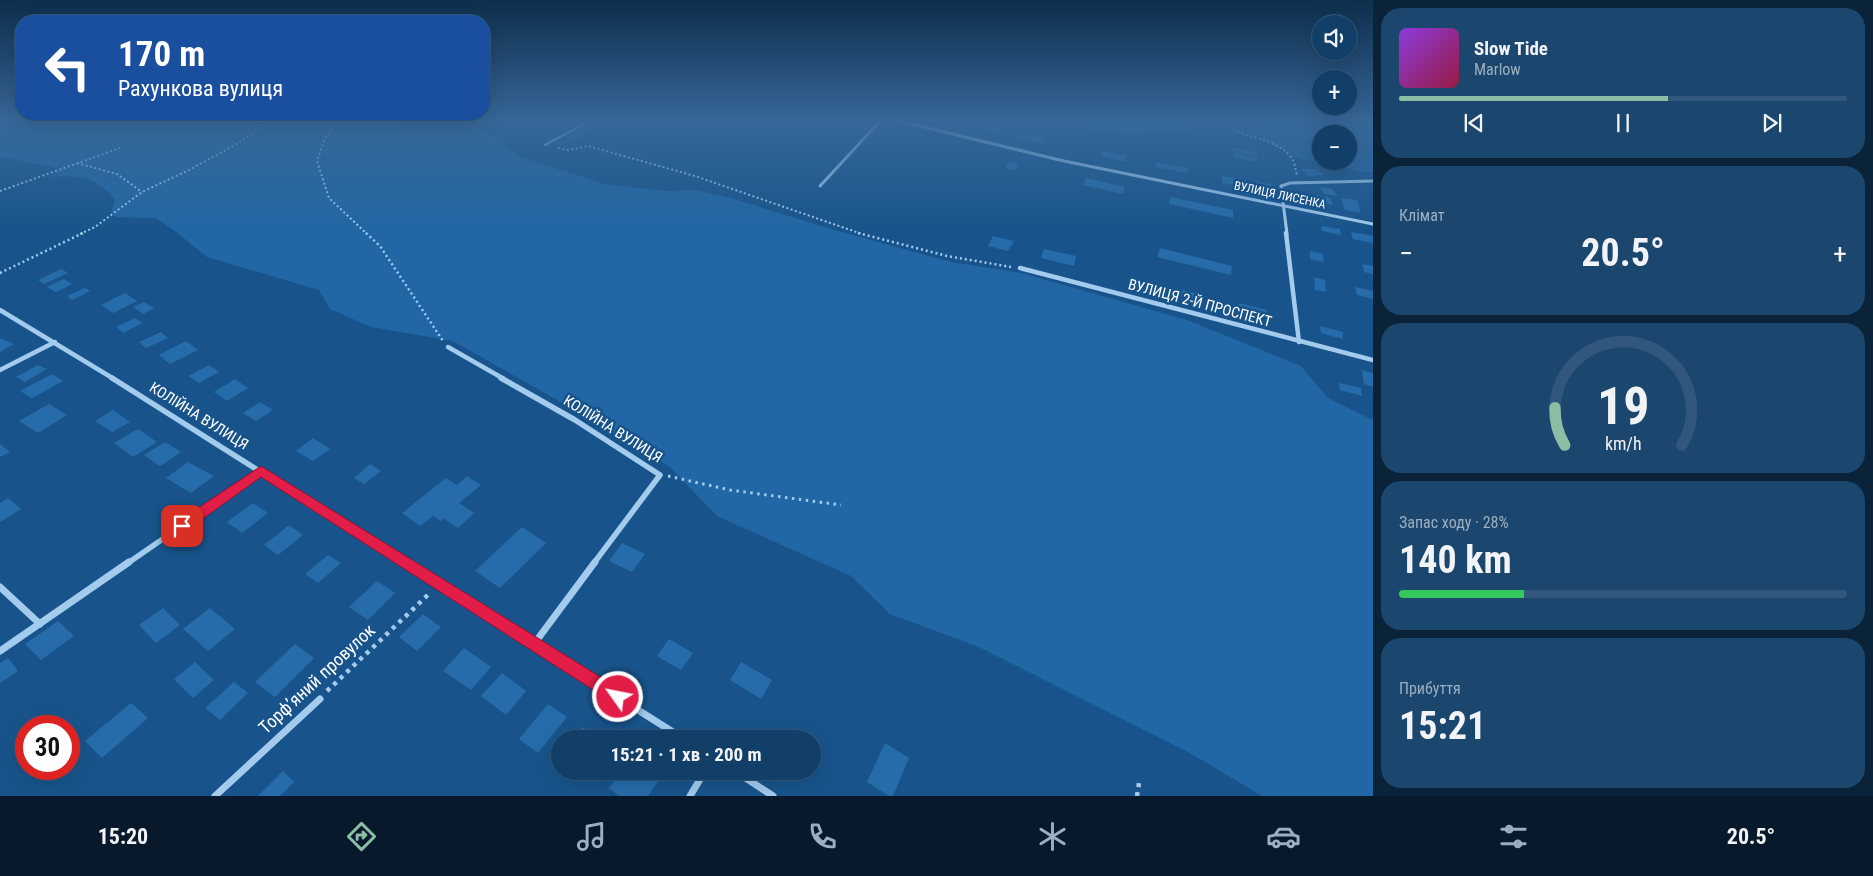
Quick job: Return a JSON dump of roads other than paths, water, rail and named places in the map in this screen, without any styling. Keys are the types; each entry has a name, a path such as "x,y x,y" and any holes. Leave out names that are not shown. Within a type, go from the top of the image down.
{"street":[{"path":"820,186 848,156"},
{"name":"ВУЛИЦЯ ЛИСЕНКА","path":"1044,156 1373,224"},
{"path":"1299,342 1282,186 1290,183 1373,181"},
{"name":"ВУЛИЦЯ 2-Й ПРОСПЕКТ","path":"1020,268 1373,360"},
{"name":"КОЛІЙНА ВУЛИЦЯ","path":"0,310 55,342 261,471 670,730"},
{"path":"0,370 55,342"},
{"name":"КОЛІЙНА ВУЛИЦЯ","path":"448,347 575,420 660,475 534,644"},
{"path":"0,651 261,471"},
{"path":"0,587 40,624"},
{"name":"Торфʼяний провулок","path":"215,796 320,699"},
{"path":"690,796 700,780"},
{"path":"749,780 773,796"}]}
